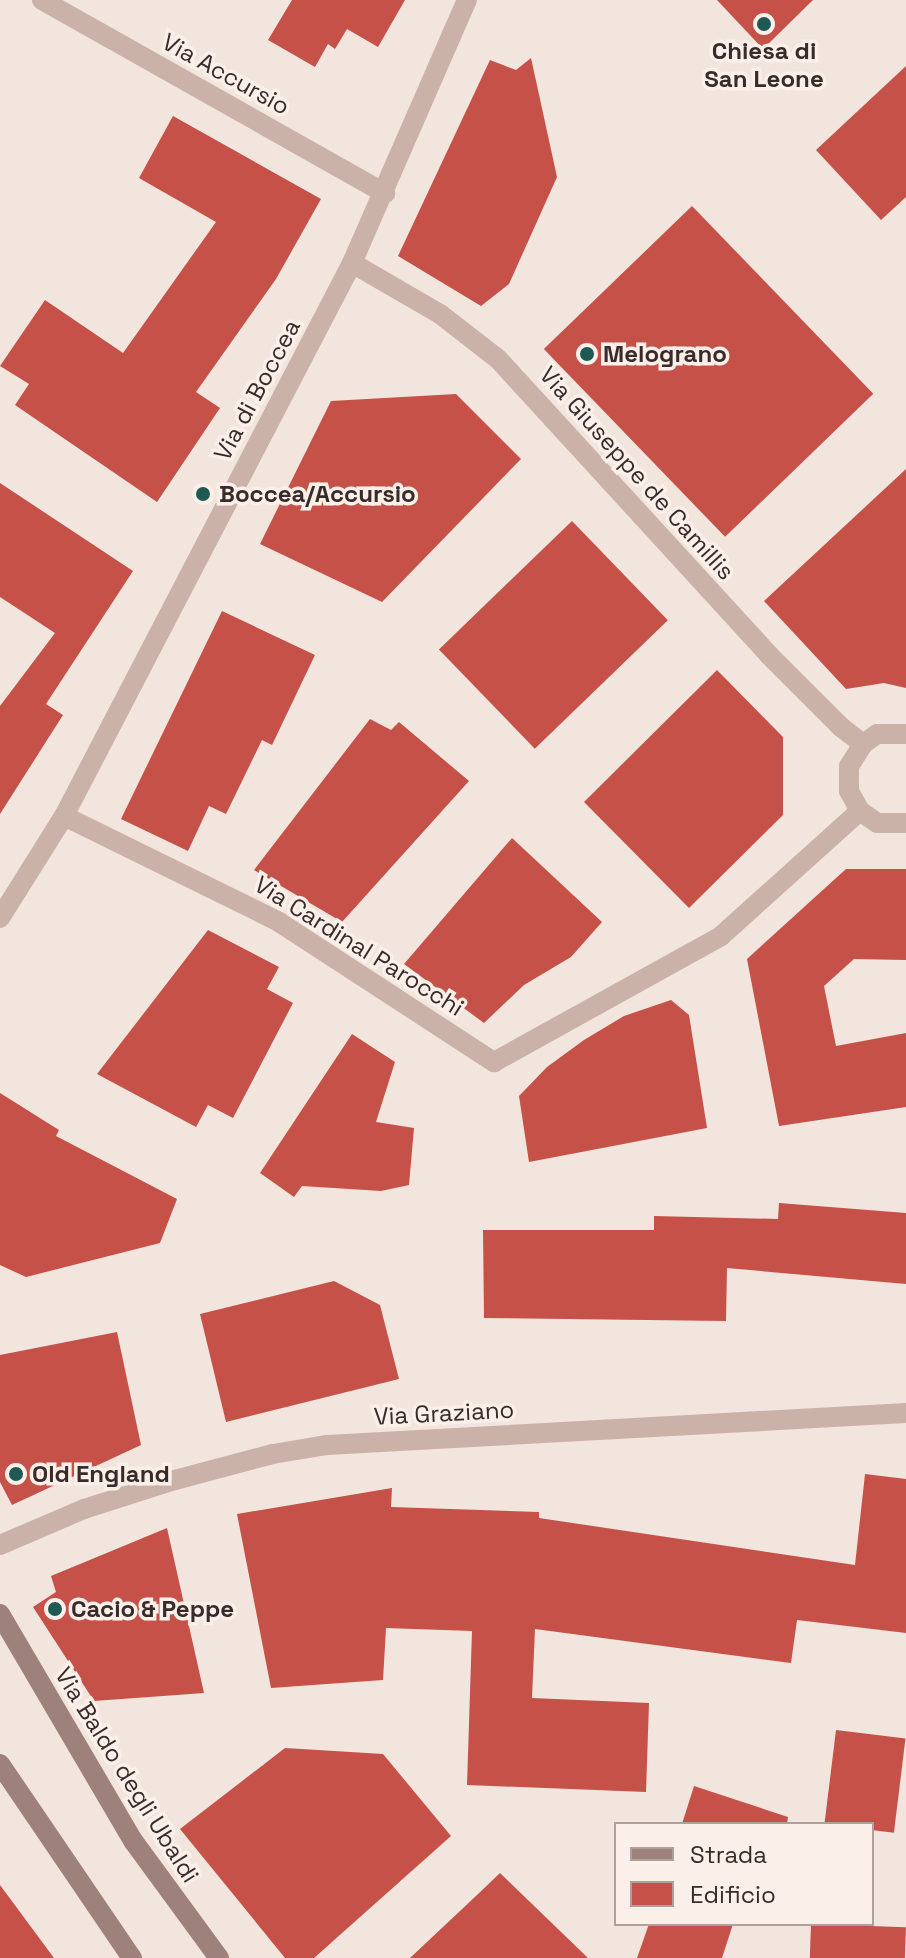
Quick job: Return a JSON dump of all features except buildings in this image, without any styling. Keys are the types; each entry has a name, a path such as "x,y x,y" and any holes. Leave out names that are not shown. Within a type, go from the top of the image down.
{"main road":[{"name":"Via Baldo degli Ubaldi","path":"0,1614 134,1842 219,1958"},
{"path":"0,1764 132,1958"}],"street":[{"name":"Via Accursio","path":"42,0 385,193"},
{"name":"Via di Boccea","path":"0,918 64,816 352,263 467,0"},
{"name":"Via Giuseppe de Camillis","path":"352,263 440,314 498,359 769,655 841,727 863,744"},
{"path":"906,734 877,734 863,744 849,766 849,791 860,811 877,823 906,823"},
{"name":"Via Cardinal Parocchi","path":"64,816 279,922 494,1062 721,936 860,811"},
{"name":"Via Graziano","path":"0,1545 84,1509 175,1480 273,1454 327,1445 906,1413"}],"place":[{"name":"Chiesa di San Leone","path":"764,24"},
{"name":"Melograno","path":"587,354"},
{"name":"Boccea/Accursio","path":"203,494"},
{"name":"Old England","path":"16,1474"},
{"name":"Cacio & Peppe","path":"55,1609"}]}
